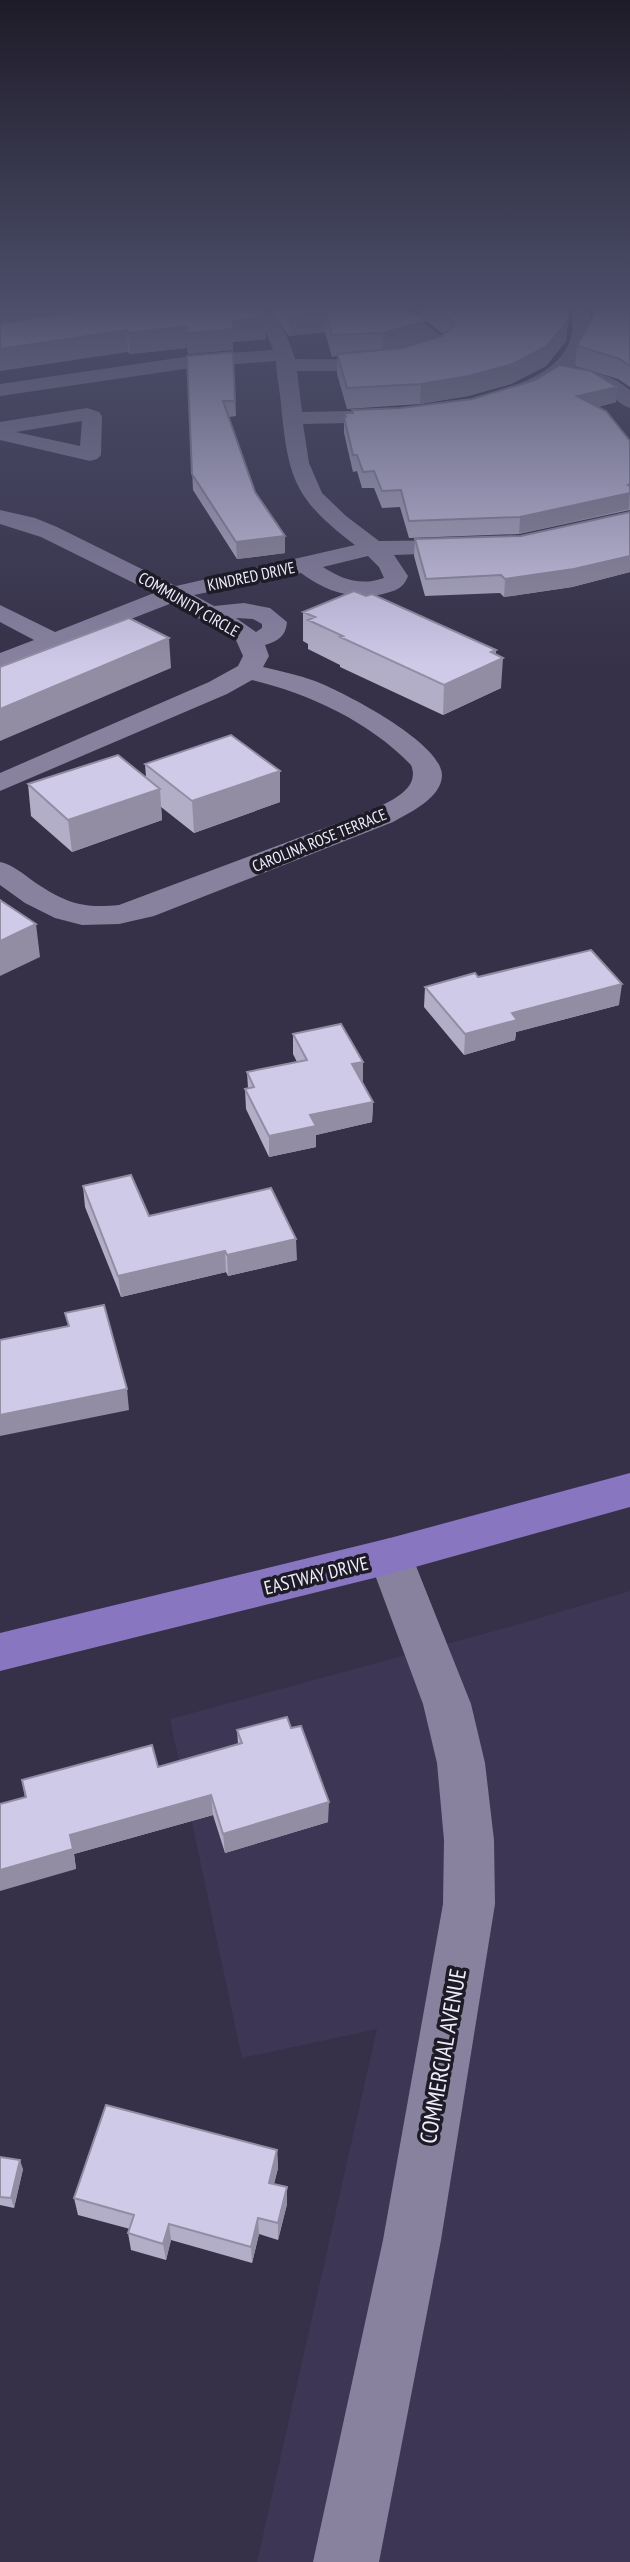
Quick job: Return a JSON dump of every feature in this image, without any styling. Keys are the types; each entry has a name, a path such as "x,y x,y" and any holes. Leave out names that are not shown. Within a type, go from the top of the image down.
{"main road":[{"name":"EASTWAY DRIVE","path":"0,1652 390,1556 630,1490"}],"street":[{"path":"0,434 90,455 91,427"},
{"path":"293,427 298,464 305,484 336,522 394,568 397,576 394,582 372,589 354,590 338,587 305,565"},
{"name":"COMMUNITY CIRCLE","path":"0,517 27,523 49,532 129,570 245,635 256,656 248,671"},
{"name":"KINDRED DRIVE","path":"0,662 172,594 371,548 485,547"},
{"path":"0,612 54,641"},
{"path":"0,783 218,688 248,671"},
{"name":"CAROLINA ROSE TERRACE","path":"0,871 46,904 64,912 97,918 117,916 143,909 383,816 404,805 419,792 427,780 428,770 422,759 382,728 308,688 248,671"},
{"name":"COMMERCIAL AVENUE","path":"346,2562 412,2240 469,1904 469,1840 461,1763 447,1704 390,1556"}],"shaded area":[{"path":"630,1591 630,2562 257,2562 377,2029 242,2058 170,1719 516,1625"}],"building":[{"path":"190,427 232,427 255,492 285,536 236,542 192,474"},
{"path":"346,427 618,427 630,441 630,493 520,517 409,521 401,490 382,491 374,471 363,472 357,455 353,455"},
{"path":"630,512 630,556 574,569 505,579 501,575 426,579 415,539 521,536"},
{"path":"354,591 366,596 372,594 496,650 491,652 503,658 444,685 340,637 343,636 308,620 315,617 303,612"},
{"path":"129,618 169,638 0,709 0,667"},
{"path":"231,735 280,771 192,801 145,764"},
{"path":"118,755 160,789 68,820 28,784"},
{"path":"0,900 36,924 0,941"},
{"path":"591,950 622,984 512,1013 517,1020 465,1034 425,987 475,973 478,977"},
{"path":"341,1024 363,1062 352,1064 373,1102 310,1115 316,1126 269,1136 245,1089 254,1087 247,1072 307,1060 293,1034"},
{"path":"131,1175 149,1216 271,1188 296,1239 227,1255 225,1251 118,1276 83,1186"},
{"path":"104,1305 127,1389 0,1415 0,1340 69,1326 65,1313"},
{"path":"287,1717 291,1728 301,1726 329,1802 223,1834 211,1795 70,1835 73,1849 0,1870 0,1804 26,1797 22,1780 152,1745 158,1767 242,1743 237,1730"},
{"path":"106,2105 277,2150 269,2183 287,2187 278,2223 258,2218 251,2247 169,2224 163,2244 128,2233 134,2215 74,2198"},
{"path":"0,2157 20,2160 11,2198 0,2197"}]}
